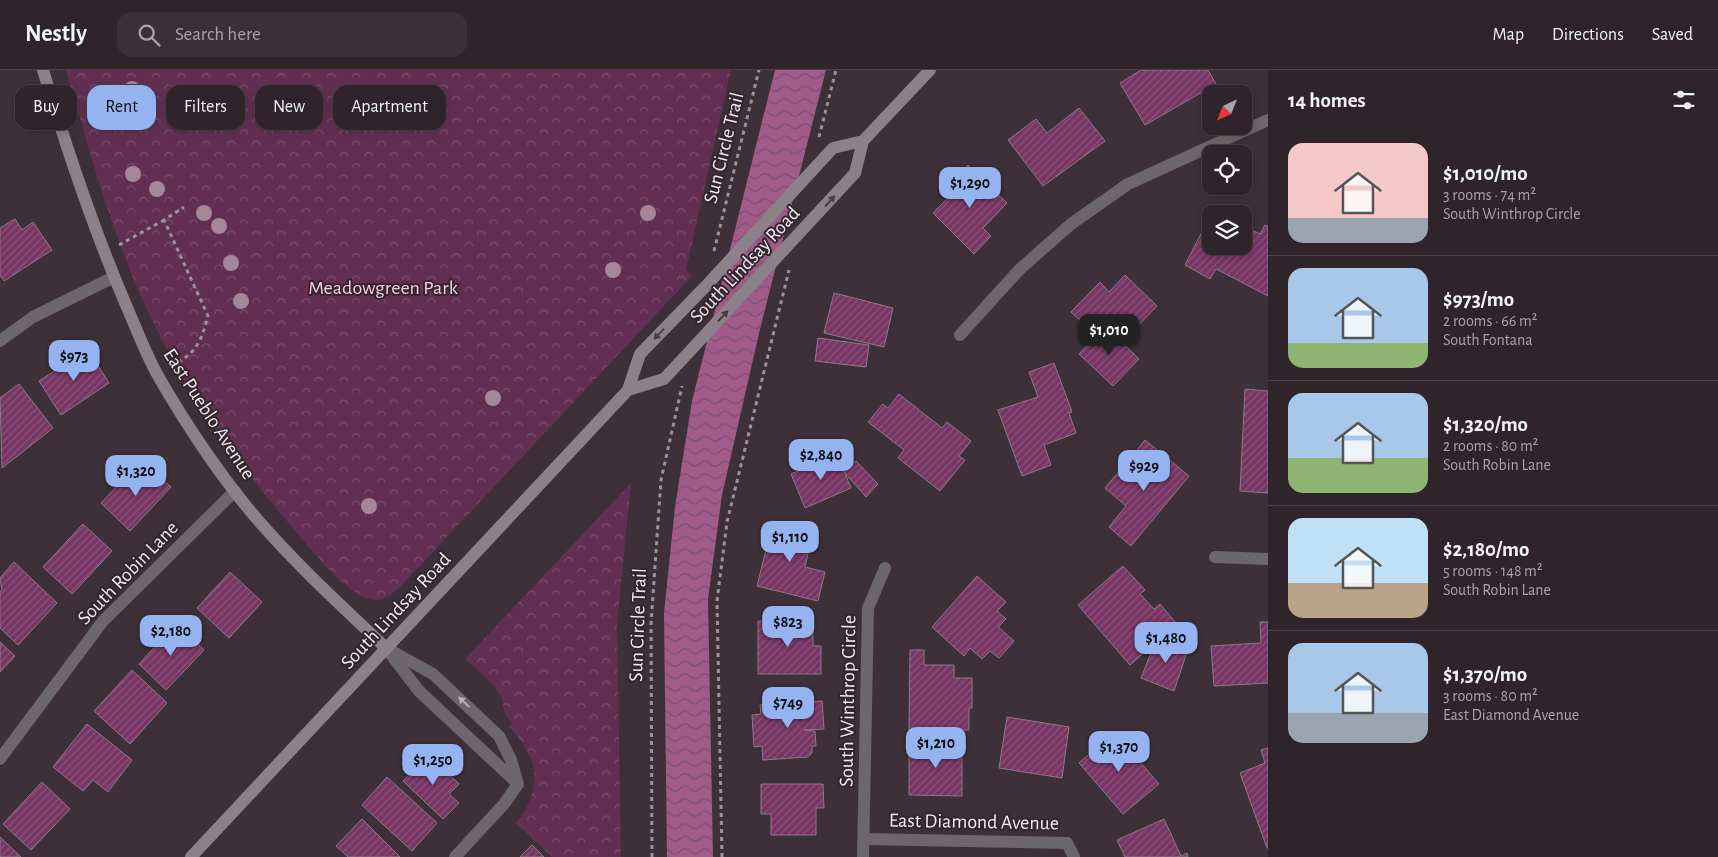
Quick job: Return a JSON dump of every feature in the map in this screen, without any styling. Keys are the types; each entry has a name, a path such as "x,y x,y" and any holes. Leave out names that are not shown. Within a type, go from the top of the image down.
{"main road":[{"name":"East Pueblo Avenue","path":"43,70 63,138 104,254 157,373 235,491 313,579 386,648"},
{"path":"863,141 930,70"},
{"name":"South Lindsay Road","path":"191,857 628,390 640,354 705,287 813,169 833,148 863,141 856,173 664,379 628,390"}],"street":[{"path":"960,335 1019,270 1071,224 1128,184 1268,120"},
{"path":"0,341 33,317 114,277"},
{"name":"South Robin Lane","path":"0,759 103,621 235,491"},
{"path":"1216,557 1268,559"},
{"name":"South Winthrop Circle","path":"863,857 868,608 885,568"},
{"name":"East Pueblo Avenue","path":"386,648 433,674 499,736 518,784"},
{"name":"East Pueblo Avenue","path":"386,648 419,691 518,784"},
{"path":"455,857 504,804 518,784"},
{"name":"East Diamond Avenue","path":"864,839 1067,842 1074,857"}],"path":[{"name":"Sun Circle Trail","path":"719,233 759,70"},
{"path":"824,120 836,70"},
{"path":"104,254 184,207"},
{"path":"157,373 189,357 197,346 208,316 164,220"},
{"path":"722,857 717,600 727,522 785,287"},
{"name":"Sun Circle Trail","path":"652,857 651,624 661,480 680,397"}],"green space":[{"name":"Meadowgreen Park","path":"66,70 731,70 686,270 692,276 398,589 379,600 369,599 348,587 319,559 283,517 225,442 190,389 159,334 130,271 85,137 77,109 77,85 70,85"},
{"path":"631,483 617,624 621,857 552,857 516,823 531,798 534,786 532,762 527,750 509,727 512,723 506,716 502,699 497,690 465,659"}],"water":[{"path":"775,70 826,70 760,329 722,495 708,599 713,857 667,857 664,613 675,507 692,401"}],"building":[{"path":"1141,70 1208,70 1216,84 1202,85 1202,92 1145,125 1120,83"},
{"path":"1079,108 1105,141 1043,186 1008,140 1036,119 1047,133"},
{"path":"968,165 1007,203 983,228 991,236 974,254 933,213 953,193 947,187"},
{"path":"15,219 22,230 33,222 52,250 4,281 0,275 0,228"},
{"path":"1265,225 1268,226 1268,296 1216,269 1210,279 1185,265 1202,232 1202,255 1252,255 1252,230 1260,234"},
{"path":"1125,275 1157,306 1122,342 1098,318 1088,328 1071,312 1100,282 1109,292"},
{"path":"834,293 893,308 884,347 824,333"},
{"path":"1105,326 1139,359 1113,386 1079,354"},
{"path":"818,338 869,345 866,367 815,361"},
{"path":"88,350 109,383 61,415 39,381"},
{"path":"1054,363 1072,412 1069,413 1076,433 1044,445 1051,465 1022,476 998,410 1038,397 1029,372"},
{"path":"19,384 53,428 2,468 0,398"},
{"path":"1245,389 1268,391 1268,493 1240,491"},
{"path":"899,394 942,428 947,422 971,441 959,456 965,460 940,491 898,458 904,450 868,422 883,404 888,408"},
{"path":"1145,440 1189,476 1131,546 1109,527 1126,506 1105,488 1121,469 1133,479 1144,464 1133,455"},
{"path":"837,454 851,488 805,508 791,474"},
{"path":"856,461 878,484 866,497 845,473"},
{"path":"145,464 171,487 130,531 101,503 126,477 130,481"},
{"path":"773,521 813,531 805,567 825,572 818,601 757,586"},
{"path":"83,524 112,551 72,594 43,567"},
{"path":"14,562 57,603 18,645 0,628 0,592 2,590 0,578"},
{"path":"1123,566 1145,590 1140,594 1154,609 1160,604 1177,624 1130,665 1078,605"},
{"path":"230,572 262,602 229,638 197,608"},
{"path":"977,576 1006,602 997,611 1006,619 998,627 1014,641 999,658 990,651 982,659 970,648 964,656 932,627"},
{"path":"758,621 813,621 813,646 821,646 821,674 758,674"},
{"path":"1260,622 1268,622 1268,683 1214,686 1211,646 1261,643"},
{"path":"176,624 204,650 166,690 139,664"},
{"path":"1165,635 1189,646 1174,691 1141,678 1153,648 1159,650"},
{"path":"0,642 15,656 0,672"},
{"path":"910,650 924,650 924,665 954,665 954,678 972,678 972,708 969,708 969,730 909,730"},
{"path":"132,670 167,703 130,744 94,711"},
{"path":"822,701 824,729 804,730 815,731 816,746 812,746 812,753 808,757 763,760 762,746 754,747 752,715 761,714 760,705"},
{"path":"1007,717 1069,727 1062,778 999,768"},
{"path":"87,724 132,760 108,792 93,780 83,791 53,767"},
{"path":"1114,732 1159,784 1123,814 1079,763"},
{"path":"909,742 962,742 962,796 909,795"},
{"path":"1268,748 1267,848 1240,773 1265,763 1261,750"},
{"path":"428,754 459,784 449,794 459,803 443,819 403,781"},
{"path":"387,777 437,823 412,851 362,805"},
{"path":"42,782 70,809 31,850 3,824"},
{"path":"761,784 823,784 824,808 816,808 816,835 771,835 771,814 761,814"},
{"path":"362,819 400,857 348,857 336,846"},
{"path":"1164,819 1181,856 1187,853 1188,857 1125,857 1117,840"},
{"path":"0,837 21,857 0,857"},
{"path":"532,845 544,857 520,857"}]}
